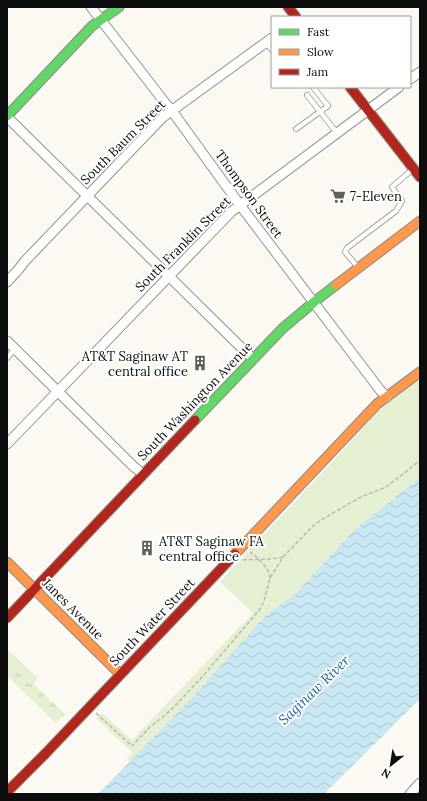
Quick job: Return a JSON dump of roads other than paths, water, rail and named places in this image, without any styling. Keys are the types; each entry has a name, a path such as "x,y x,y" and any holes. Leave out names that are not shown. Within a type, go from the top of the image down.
{"street":[{"name":"Thompson Street","path":"91,7 172,110 240,205 380,390 387,397"},
{"path":"119,7 92,26 7,117 253,359"},
{"path":"288,7 295,16"},
{"name":"South Baum Street","path":"7,282 25,261 163,117 269,40"},
{"path":"411,78 420,72"},
{"path":"351,88 420,177"},
{"name":"South Franklin Street","path":"7,444 231,212 398,88"},
{"name":"South Washington Avenue","path":"7,618 283,328 314,302 420,221"},
{"path":"7,341 57,392 143,474"},
{"name":"South Water Street","path":"8,789 46,753 377,404 420,372"},
{"name":"Janes Avenue","path":"7,562 120,674"},
{"path":"410,794 420,784"}],"lane":[{"path":"296,129 328,106 313,88"},
{"path":"307,95 337,133"},
{"path":"358,268 345,252 347,248 396,211 402,201 392,187 414,169"},
{"path":"7,358 15,350"}],"water":[{"name":"Saginaw River","path":"420,478 420,699 324,794 98,794 188,702 266,615 295,594 355,529"}],"place":[{"name":"7-Eleven","path":"338,196"},
{"name":"AT&T Saginaw AT central office","path":"200,363"},
{"name":"AT&T Saginaw FA central office","path":"147,548"}]}
